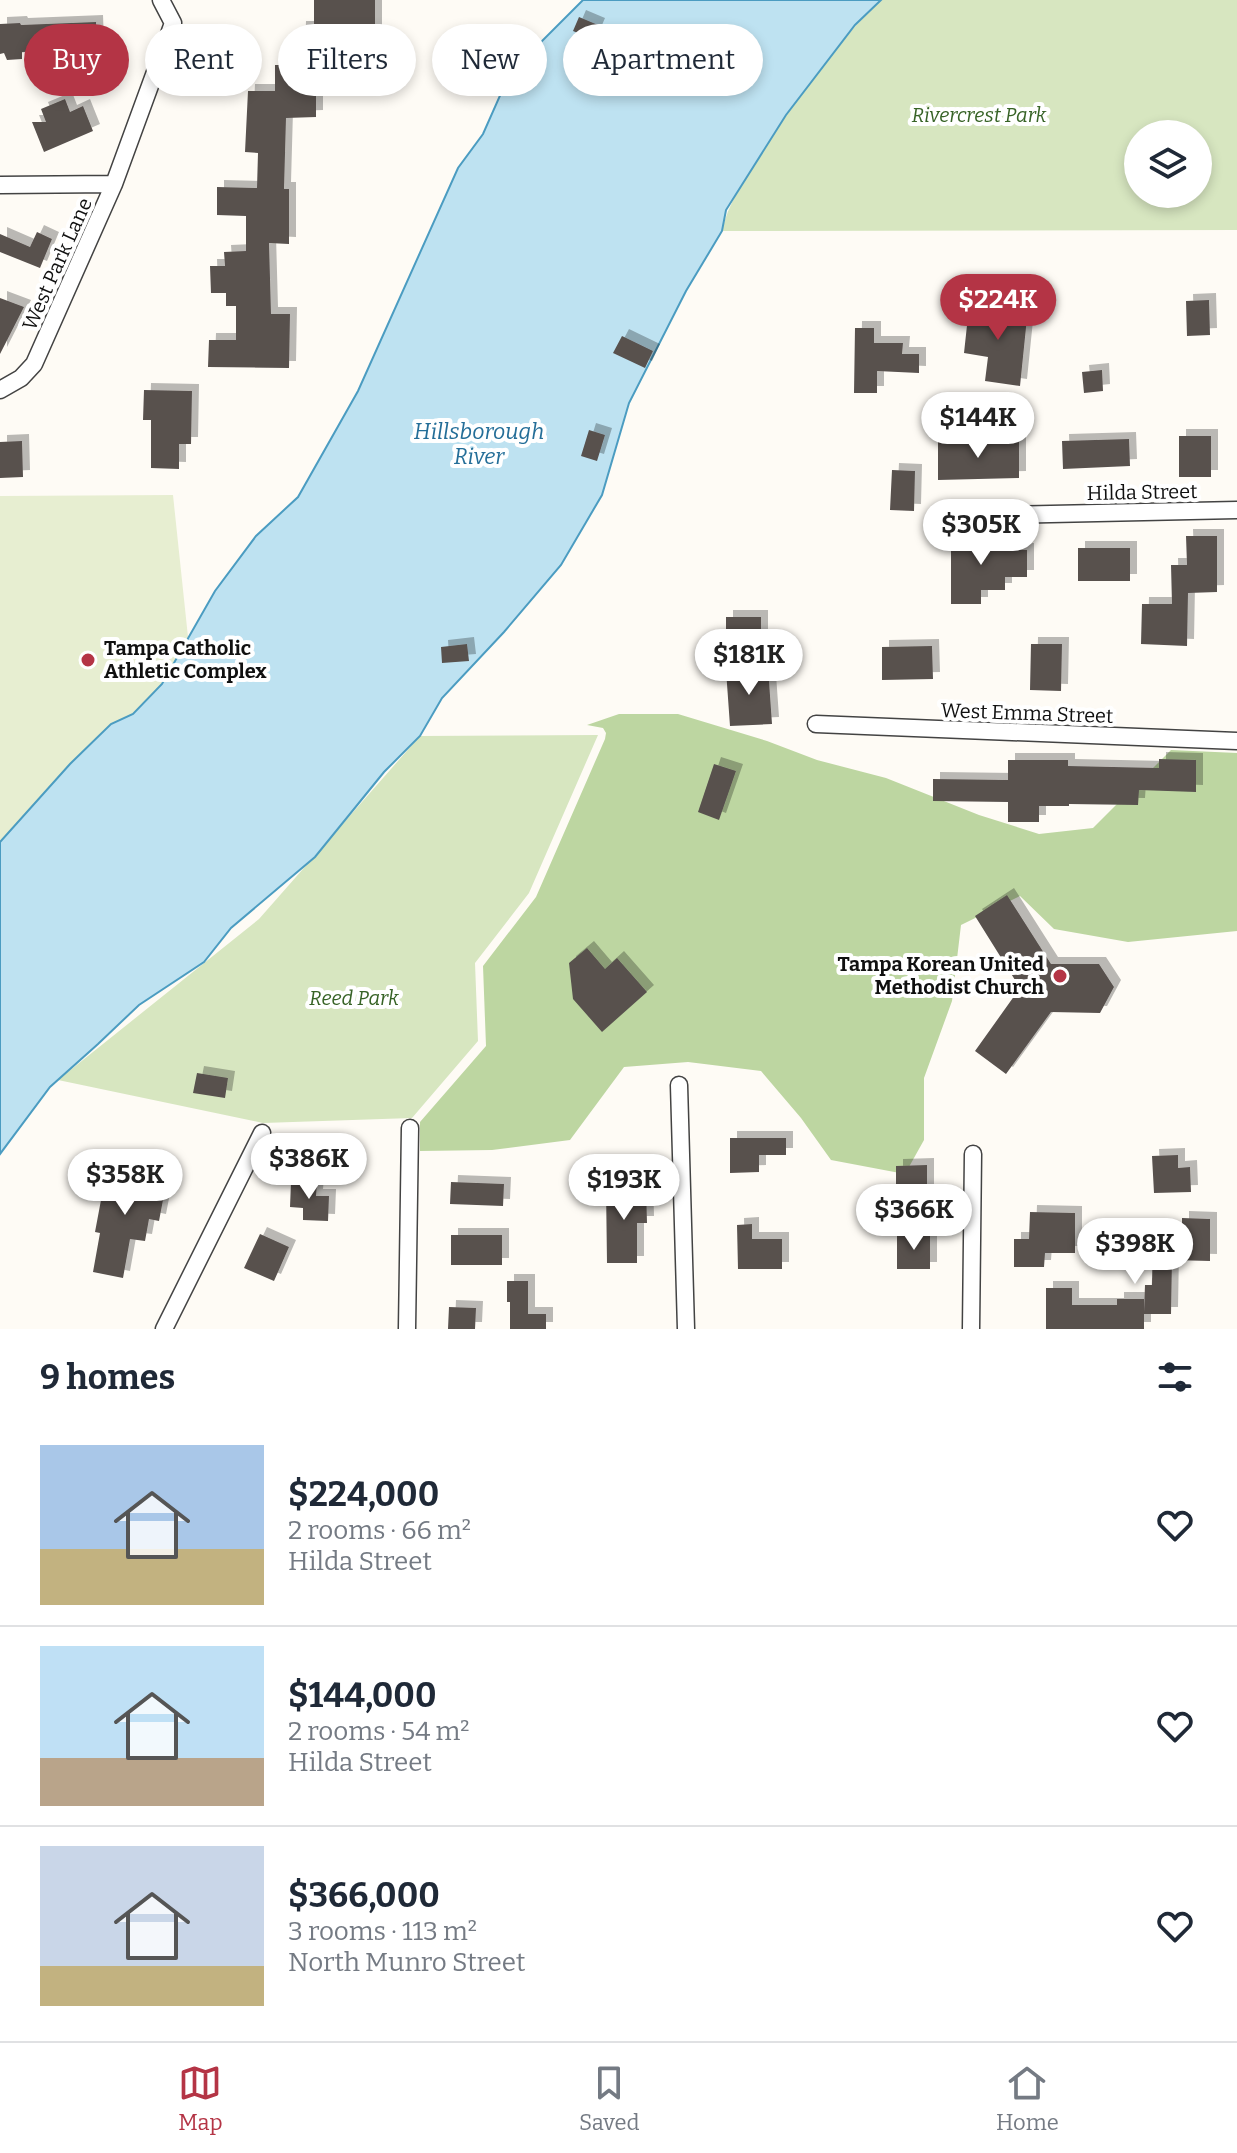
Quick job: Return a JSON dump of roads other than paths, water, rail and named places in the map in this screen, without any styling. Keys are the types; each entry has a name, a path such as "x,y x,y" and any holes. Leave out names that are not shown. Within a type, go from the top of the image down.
{"street":[{"name":"West Park Lane","path":"0,390 21,378 34,364 114,184 173,23 161,0"},
{"path":"0,185 114,184"},
{"name":"Hilda Street","path":"953,516 1237,510"},
{"name":"West Emma Street","path":"816,724 1237,741"},
{"path":"679,1085 686,1329"},
{"path":"407,1329 410,1128"},
{"path":"164,1329 262,1133"},
{"path":"971,1329 973,1154"}],"water":[{"name":"Hillsborough River","path":"583,0 881,0 855,25 786,115 726,210 722,231 686,291 629,403 602,495 561,565 442,698 420,736 384,772 315,857 231,928 204,962 139,1005 50,1087 0,1154 0,842 70,764 111,724 133,714 162,684 215,591 256,536 298,497 358,391 458,168 483,134 500,96 547,96 547,36"}],"place":[{"name":"Tampa Catholic Athletic Complex","path":"88,660"},
{"name":"Tampa Korean United Methodist Church","path":"1060,976"}],"park label":[{"name":"Rivercrest Park","path":"979,115"},
{"name":"Reed Park","path":"354,998"}]}
